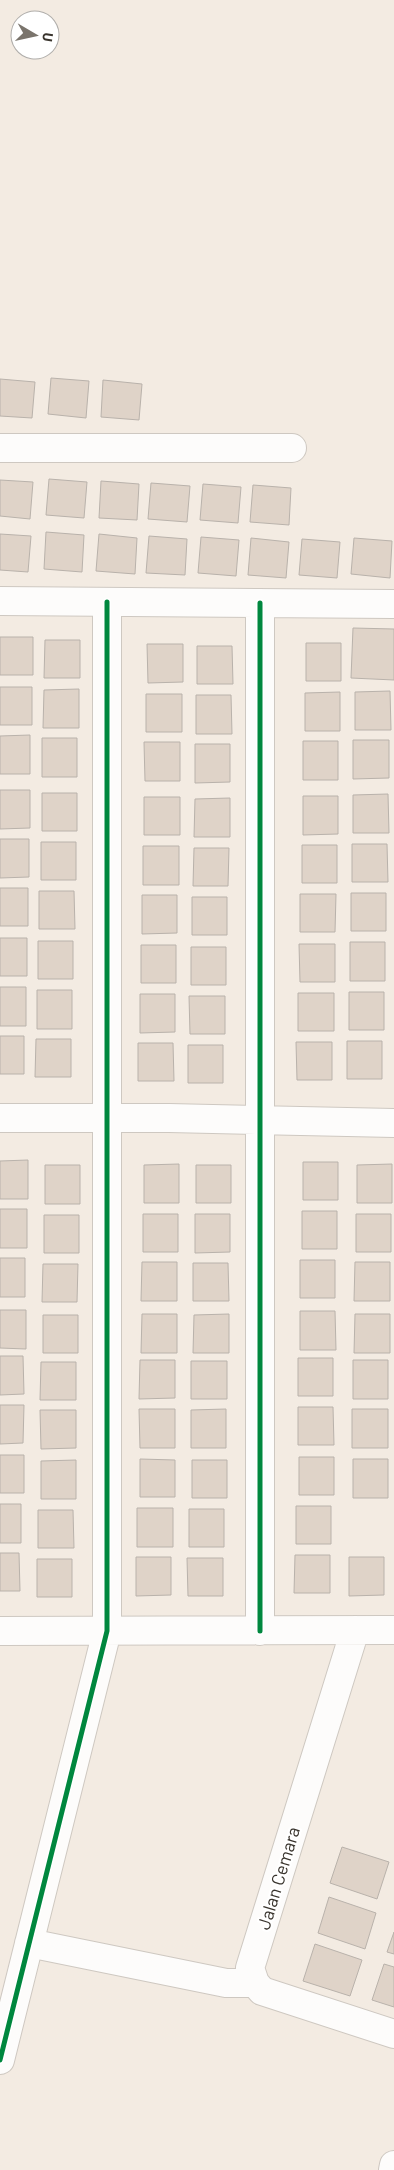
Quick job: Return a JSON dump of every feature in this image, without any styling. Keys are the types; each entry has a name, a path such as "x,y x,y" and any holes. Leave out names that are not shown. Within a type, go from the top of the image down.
{"street":[{"path":"0,448 292,448"},
{"path":"0,601 394,604"},
{"path":"0,2060 107,1631 107,602"},
{"path":"260,603 260,1631"},
{"path":"0,1118 394,1123"},
{"name":"Jalan Cemara","path":"255,1983 250,1968 355,1630"},
{"path":"0,1631 394,1630"},
{"path":"29,1943 226,1983 255,1983 262,1991 394,2034"},
{"path":"393,2170 394,2165"}],"building":[{"path":"51,378 89,381 86,418 48,414"},
{"path":"0,379 35,382 32,418 0,416"},
{"path":"103,380 142,384 139,420 101,417"},
{"path":"49,479 87,482 84,518 46,515"},
{"path":"0,480 33,482 30,519 0,516"},
{"path":"101,481 139,484 137,520 99,518"},
{"path":"151,483 190,486 187,522 148,519"},
{"path":"203,484 241,487 238,523 200,520"},
{"path":"253,485 291,488 289,525 250,522"},
{"path":"46,532 84,535 82,572 44,569"},
{"path":"0,534 31,536 28,572 0,570"},
{"path":"99,534 137,538 135,574 96,571"},
{"path":"149,536 187,539 185,575 146,573"},
{"path":"201,537 239,540 236,576 198,573"},
{"path":"251,538 289,542 286,578 248,575"},
{"path":"354,538 392,541 390,578 351,574"},
{"path":"302,539 340,542 337,578 299,575"},
{"path":"353,628 394,629 394,680 351,678"},
{"path":"0,637 33,637 33,675 0,675"},
{"path":"45,640 80,640 80,678 44,678"},
{"path":"306,643 341,643 341,681 306,681"},
{"path":"147,644 183,644 183,682 148,683"},
{"path":"197,646 232,646 233,684 197,684"},
{"path":"0,687 32,687 32,725 0,725"},
{"path":"79,689 79,728 43,728 44,690"},
{"path":"390,691 391,730 355,730 355,692"},
{"path":"340,692 340,731 305,731 305,693"},
{"path":"146,694 182,694 182,732 146,732"},
{"path":"196,695 231,695 232,734 196,734"},
{"path":"30,735 30,774 0,774 0,736"},
{"path":"42,738 77,738 77,777 42,777"},
{"path":"353,740 389,740 389,778 353,779"},
{"path":"303,741 338,741 338,780 303,780"},
{"path":"144,742 180,742 180,781 145,781"},
{"path":"195,744 230,744 230,782 195,783"},
{"path":"0,790 30,790 30,828 0,829"},
{"path":"42,793 77,793 77,831 42,831"},
{"path":"388,794 389,833 353,833 353,795"},
{"path":"303,796 338,796 338,834 303,835"},
{"path":"144,797 180,797 180,835 144,835"},
{"path":"230,798 230,837 194,837 195,799"},
{"path":"0,839 29,839 29,877 0,878"},
{"path":"41,842 76,842 76,880 41,880"},
{"path":"352,844 387,844 388,882 352,882"},
{"path":"302,845 337,845 337,883 302,883"},
{"path":"143,846 179,846 179,885 143,885"},
{"path":"194,848 229,848 228,886 193,886"},
{"path":"0,888 28,888 28,926 0,926"},
{"path":"39,891 74,891 75,929 39,929"},
{"path":"351,893 386,893 386,931 351,931"},
{"path":"300,894 336,894 335,932 300,932"},
{"path":"142,895 177,895 177,933 142,934"},
{"path":"192,897 227,897 227,935 192,935"},
{"path":"0,938 27,938 27,976 0,976"},
{"path":"38,941 73,941 73,979 38,979"},
{"path":"350,942 385,942 385,981 350,981"},
{"path":"299,944 335,944 335,982 300,982"},
{"path":"141,945 176,945 176,983 141,983"},
{"path":"191,947 226,947 226,985 191,985"},
{"path":"0,987 26,987 26,1026 0,1026"},
{"path":"37,990 72,990 72,1029 37,1029"},
{"path":"349,992 384,992 384,1030 349,1030"},
{"path":"298,993 334,993 334,1031 298,1031"},
{"path":"140,994 175,994 175,1032 140,1033"},
{"path":"189,996 225,996 225,1034 190,1034"},
{"path":"0,1036 24,1036 24,1074 0,1074"},
{"path":"36,1039 71,1039 71,1077 35,1077"},
{"path":"347,1041 382,1041 382,1079 347,1079"},
{"path":"296,1042 332,1042 332,1080 297,1080"},
{"path":"138,1043 173,1043 174,1081 138,1081"},
{"path":"188,1045 223,1045 223,1083 188,1083"},
{"path":"28,1160 28,1199 0,1199 0,1161"},
{"path":"303,1162 338,1162 338,1200 303,1200"},
{"path":"179,1164 179,1203 144,1203 144,1165"},
{"path":"392,1164 392,1203 357,1203 357,1165"},
{"path":"45,1165 80,1165 80,1204 45,1204"},
{"path":"196,1165 231,1165 231,1203 196,1203"},
{"path":"0,1209 27,1209 27,1248 0,1248"},
{"path":"302,1211 337,1211 337,1249 302,1249"},
{"path":"143,1214 178,1214 178,1252 143,1252"},
{"path":"195,1214 230,1214 230,1252 195,1253"},
{"path":"356,1214 391,1214 391,1252 356,1252"},
{"path":"44,1215 79,1215 79,1253 44,1253"},
{"path":"0,1258 25,1258 25,1297 0,1297"},
{"path":"300,1260 335,1260 335,1298 300,1298"},
{"path":"142,1262 177,1262 177,1301 141,1301"},
{"path":"355,1262 390,1262 390,1301 354,1301"},
{"path":"193,1263 228,1263 229,1301 193,1301"},
{"path":"43,1264 78,1264 77,1302 42,1302"},
{"path":"0,1310 26,1310 26,1349 0,1348"},
{"path":"300,1311 335,1311 336,1350 300,1350"},
{"path":"142,1314 177,1314 177,1353 141,1353"},
{"path":"229,1314 229,1353 193,1353 194,1315"},
{"path":"355,1314 390,1314 390,1353 354,1353"},
{"path":"43,1315 78,1315 78,1353 43,1353"},
{"path":"0,1356 23,1356 24,1394 0,1395"},
{"path":"298,1358 333,1358 333,1396 298,1396"},
{"path":"140,1360 175,1360 175,1398 139,1399"},
{"path":"353,1360 388,1360 388,1399 353,1399"},
{"path":"191,1361 227,1361 227,1399 191,1399"},
{"path":"41,1362 76,1362 76,1400 40,1400"},
{"path":"0,1405 24,1405 23,1443 0,1444"},
{"path":"298,1407 333,1407 334,1445 298,1445"},
{"path":"139,1409 175,1409 175,1448 140,1448"},
{"path":"226,1409 226,1448 191,1448 191,1410"},
{"path":"352,1409 388,1409 388,1448 352,1448"},
{"path":"40,1410 76,1410 76,1448 41,1449"},
{"path":"0,1455 24,1455 24,1493 0,1493"},
{"path":"299,1457 334,1457 334,1495 299,1495"},
{"path":"140,1459 175,1460 175,1497 140,1497"},
{"path":"353,1459 388,1459 388,1498 353,1498"},
{"path":"76,1460 76,1499 41,1499 41,1461"},
{"path":"192,1460 227,1460 227,1498 192,1498"},
{"path":"0,1504 21,1504 21,1543 0,1543"},
{"path":"296,1506 331,1506 331,1544 296,1544"},
{"path":"137,1508 173,1508 173,1547 137,1547"},
{"path":"189,1509 224,1509 224,1547 189,1547"},
{"path":"38,1510 73,1510 74,1548 38,1548"},
{"path":"0,1553 19,1553 20,1591 0,1591"},
{"path":"295,1555 330,1555 330,1593 294,1593"},
{"path":"136,1557 171,1557 171,1595 136,1596"},
{"path":"349,1557 384,1557 384,1595 349,1596"},
{"path":"187,1558 223,1558 223,1596 188,1596"},
{"path":"37,1559 72,1559 72,1597 37,1597"},
{"path":"342,1847 389,1862 377,1899 330,1883"},
{"path":"329,1897 376,1913 365,1949 318,1933"},
{"path":"394,1932 394,1954 387,1952"},
{"path":"315,1944 362,1960 350,1996 303,1981"},
{"path":"384,1964 394,1967 394,2007 372,2000"}],"cycle path":[{"path":"0,2060 107,1631 107,602"},
{"path":"260,603 260,1631"}]}
